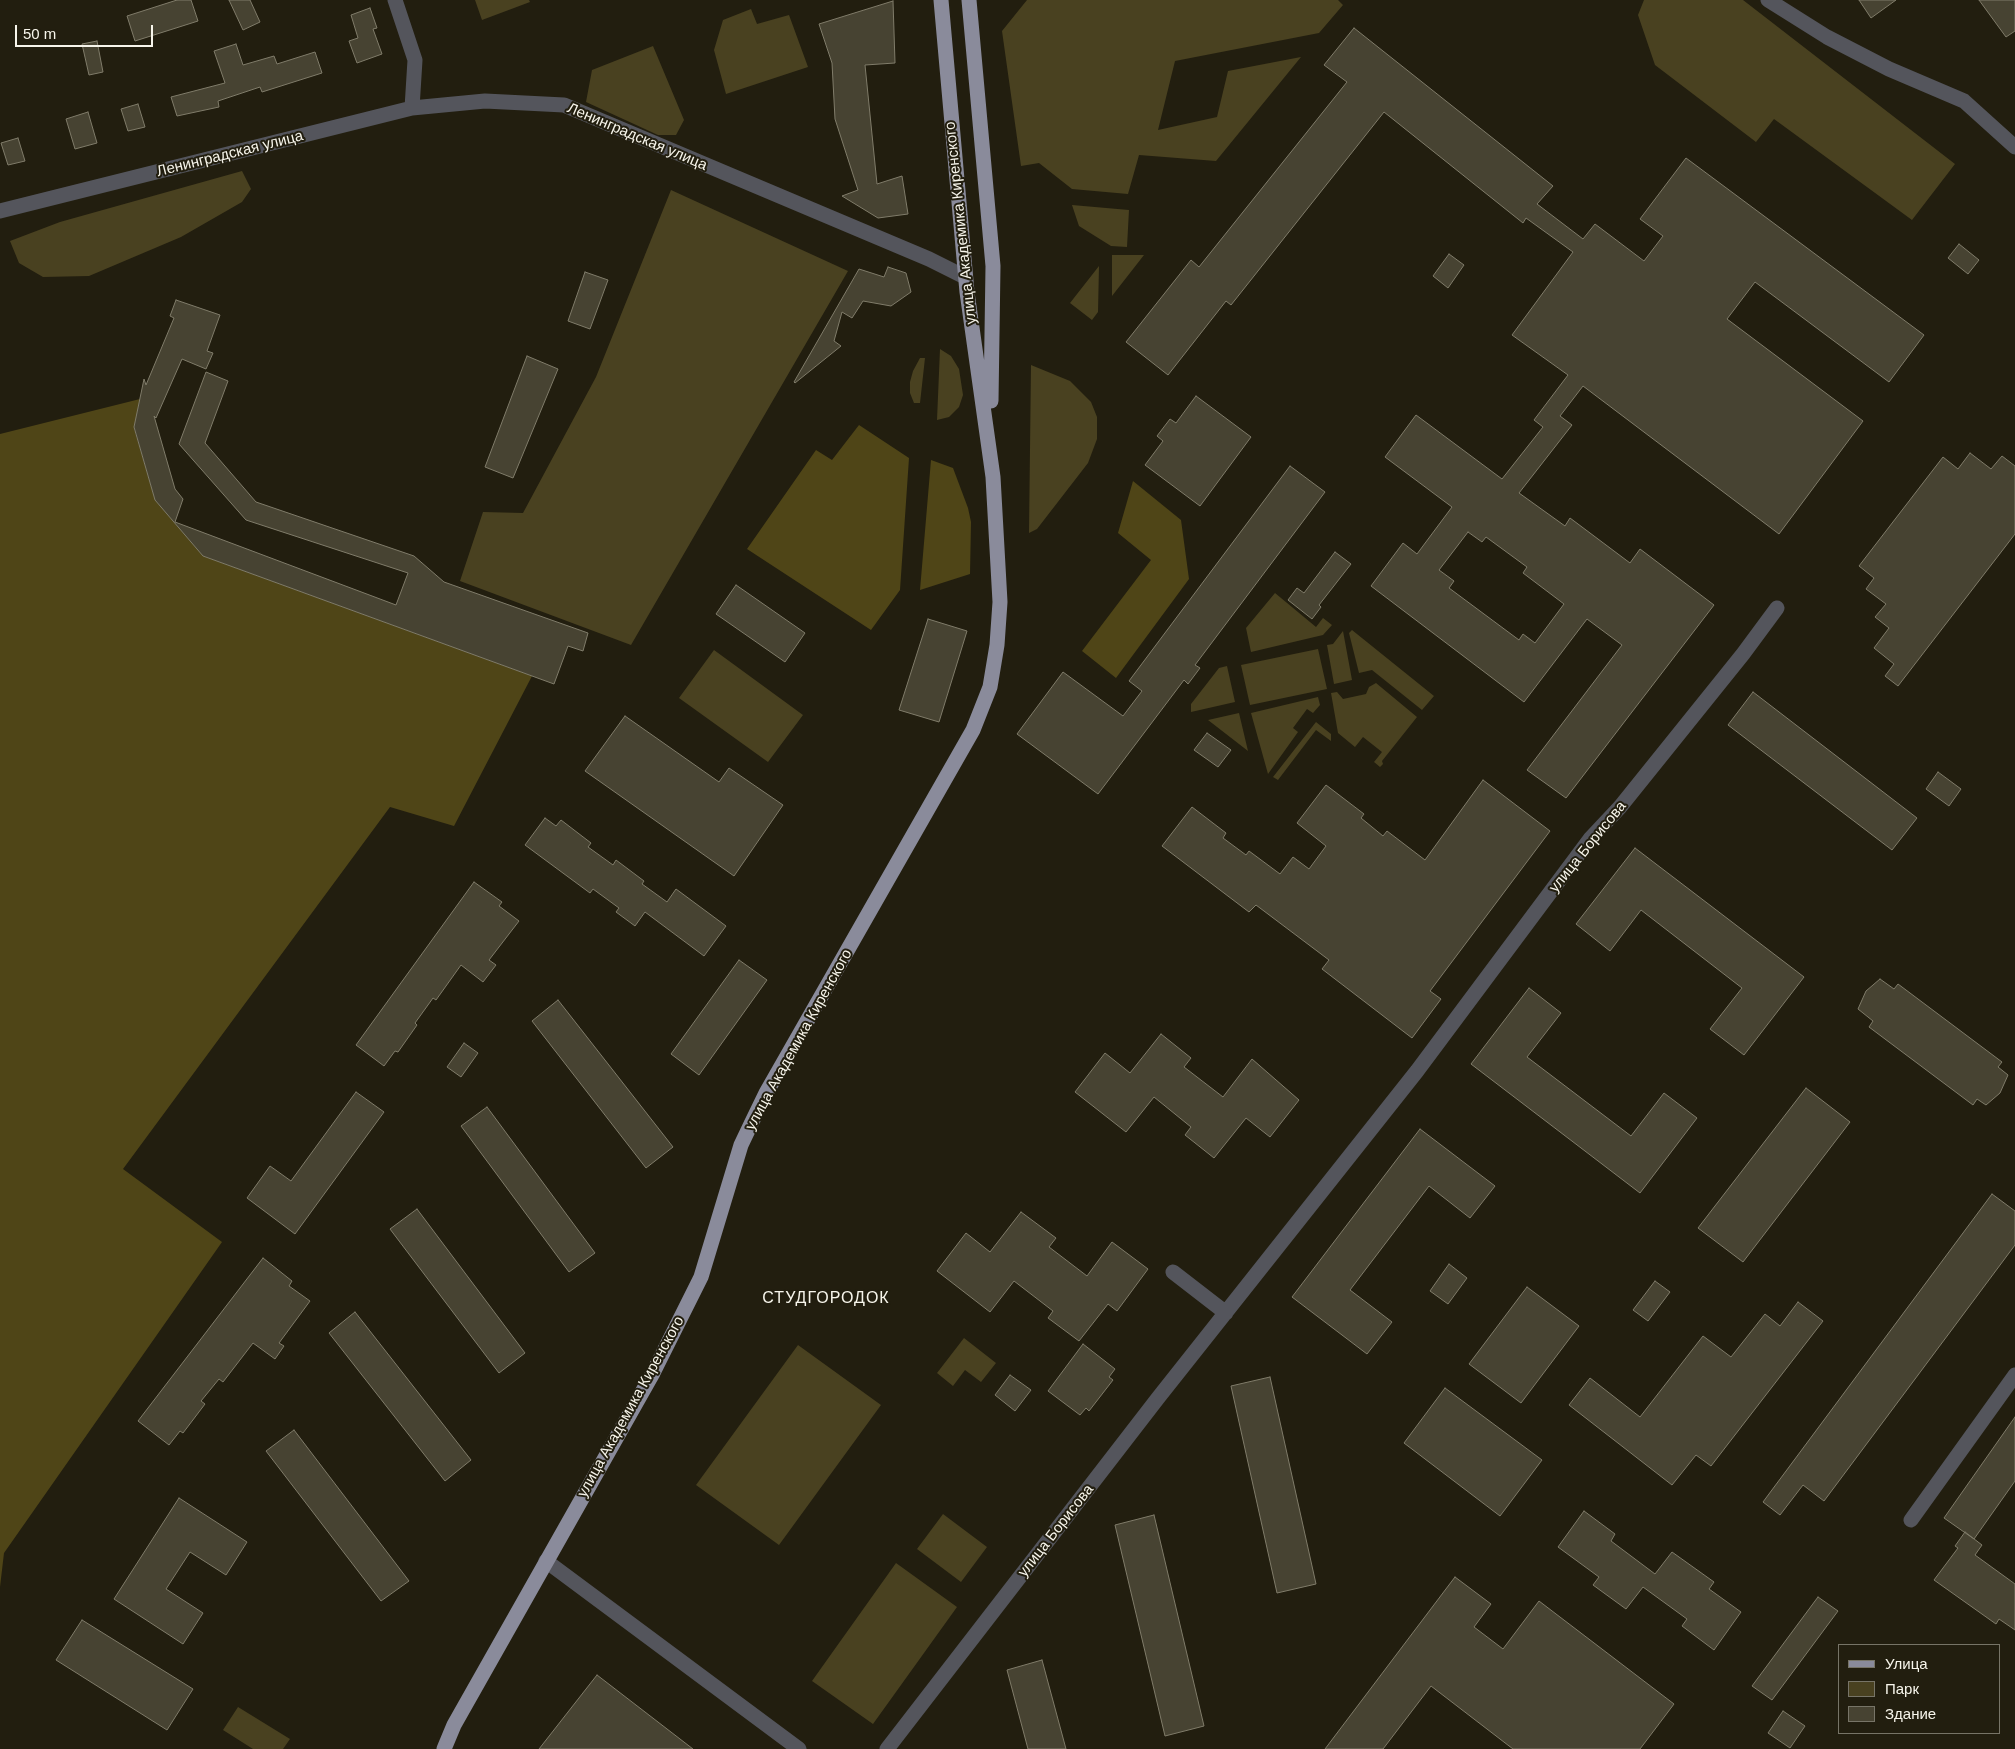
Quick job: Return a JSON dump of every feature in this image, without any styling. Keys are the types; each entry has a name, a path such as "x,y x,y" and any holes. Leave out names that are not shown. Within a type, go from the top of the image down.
{"main road":[{"name":"улица Академика Киренского","path":"940,0 965,277 990,445"},
{"name":"улица Академика Киренского","path":"444,1749 454,1725 653,1373 700,1277 741,1145 766,1093 974,730 990,687 997,645 1000,602 990,445 993,266 969,0"}],"street":[{"path":"396,0 415,60 412,108"},
{"path":"1768,0 1827,37 1881,65 1964,101 2013,144"},
{"name":"Ленинградская улица","path":"0,211 412,108 485,101 564,105 929,259 965,277"},
{"name":"улица Борисова","path":"886,1749 1402,1088 1590,840 1632,792 1743,654 1777,608"},
{"path":"1173,1272 1226,1313"},
{"path":"1911,1520 2015,1375"},
{"path":"546,1561 799,1749"}],"green space":[{"path":"475,0 529,0 530,2 482,20"},
{"path":"1027,0 1338,0 1343,5 1319,33 1175,61 1158,130 1217,117 1228,71 1301,57 1216,161 1139,155 1128,194 1072,189 1039,163 1021,166 1002,31"},
{"path":"1644,0 1743,0 1955,164 1912,220 1774,119 1756,142 1655,65 1638,15"},
{"path":"751,9 757,24 789,15 808,67 726,94 714,50 723,20"},
{"path":"653,46 684,120 676,135 658,135 586,102 592,70"},
{"path":"242,171 251,189 242,202 181,237 89,276 43,277 19,263 10,241 60,222"},
{"path":"671,190 848,271 631,645 460,581 483,512 523,513 596,377"},
{"path":"1072,205 1129,210 1127,247 1111,246 1079,226"},
{"path":"1112,255 1144,255 1112,296"},
{"path":"1099,266 1098,312 1092,320 1070,303"},
{"path":"940,349 951,356 959,369 963,395 959,407 949,417 937,420"},
{"path":"920,358 925,358 920,403 914,403 910,393 910,382"},
{"path":"1031,365 1070,381 1091,402 1097,417 1097,439 1088,463 1037,529 1029,533"},
{"path":"1275,593 1316,627 1323,618 1332,625 1323,635 1251,652 1246,628"},
{"path":"1352,630 1434,696 1422,710 1372,670 1359,673 1349,633"},
{"path":"1343,631 1352,680 1334,684 1327,645 1333,644"},
{"path":"1318,649 1327,689 1250,705 1241,665"},
{"path":"714,650 803,715 768,762 679,698"},
{"path":"1227,666 1235,702 1191,712 1191,704 1219,668"},
{"path":"1376,683 1417,717 1382,761 1383,764 1380,767 1374,762 1382,752 1363,737 1355,747 1338,733 1331,693 1337,692 1343,699 1366,694 1369,687"},
{"path":"1318,697 1320,705 1313,713 1307,709 1293,728 1298,732 1268,774 1251,713"},
{"path":"1239,713 1248,751 1208,720"},
{"path":"1316,722 1331,734 1331,741 1316,730 1278,780 1273,777"},
{"path":"964,1338 996,1363 981,1382 965,1370 953,1386 937,1373"},
{"path":"798,1345 881,1405 779,1545 696,1485"},
{"path":"943,1514 987,1547 961,1582 917,1549"},
{"path":"896,1563 957,1607 873,1724 812,1681"},
{"path":"238,1707 290,1739 283,1749 253,1749 223,1730"}],"shaded area":[{"path":"140,399 134,428 155,500 203,556 532,676 454,826 390,807 123,1169 222,1242 4,1553 0,1587 0,434"},
{"path":"859,425 909,458 900,590 871,630 747,549 816,450 832,460"},
{"path":"931,460 953,468 968,508 971,522 970,574 920,590"},
{"path":"1133,481 1181,520 1189,579 1116,678 1082,651 1151,560 1118,533"}],"building":[{"path":"177,0 191,0 198,21 135,41 127,16"},
{"path":"229,0 250,0 260,22 243,30"},
{"path":"1859,0 1896,0 1871,18"},
{"path":"1979,0 2015,0 2015,31 2006,37"},
{"path":"893,1 895,63 865,65 877,184 902,176 908,214 878,218 842,196 858,190 835,119 832,63 819,24"},
{"path":"370,8 377,28 373,29 382,54 357,63 349,41 358,38 351,15"},
{"path":"1354,28 1553,186 1537,204 1583,239 1595,224 1644,261 1663,236 1640,219 1686,158 1924,335 1889,382 1755,282 1727,319 1863,421 1779,534 1583,386 1560,416 1572,425 1519,493 1565,526 1570,518 1630,563 1640,549 1714,605 1566,798 1527,770 1622,645 1587,619 1524,702 1371,586 1403,543 1417,554 1452,507 1385,457 1416,415 1502,479 1543,427 1534,420 1568,375 1512,335 1573,252 1526,218 1523,223 1384,112 1231,305 1226,301 1168,375 1126,342 1191,260 1199,267 1347,82 1324,65","holes":["1468,532 1482,542 1486,537 1527,567 1523,573 1564,604 1535,643 1523,634 1519,640 1449,588 1454,581 1439,570"]},
{"path":"97,41 103,72 89,75 82,44"},
{"path":"236,44 243,65 274,56 277,64 315,52 322,73 262,92 260,87 218,101 219,107 177,116 171,97 225,83 214,51"},
{"path":"138,104 145,127 128,131 121,109"},
{"path":"88,112 97,143 75,149 66,119"},
{"path":"18,138 25,161 8,165 1,143"},
{"path":"1959,244 1979,260 1968,274 1948,258"},
{"path":"1449,254 1464,265 1448,288 1433,276"},
{"path":"888,267 906,273 911,292 891,306 863,301 852,318 842,312 834,341 841,346 795,383 859,269 884,277"},
{"path":"585,272 608,280 590,329 568,321"},
{"path":"176,300 220,315 207,351 213,353 206,369 182,359 156,418 154,416 175,489 183,499 175,522 396,605 408,573 246,520 179,444 206,372 228,381 205,443 256,502 414,556 444,582 588,633 583,651 568,646 554,684 203,556 155,500 134,427 144,379 146,385 174,318 170,316"},
{"path":"527,356 558,369 513,478 485,467"},
{"path":"1196,396 1251,437 1200,506 1145,465 1163,441 1157,436 1170,419 1176,423"},
{"path":"1970,453 1991,469 2002,456 2015,466 2015,534 1898,686 1885,676 1894,664 1874,648 1889,628 1875,617 1886,604 1866,589 1874,578 1859,566 1943,457 1958,469"},
{"path":"1290,466 1325,492 1195,665 1200,668 1188,684 1184,680 1098,794 1017,734 1063,672 1123,716 1142,691 1129,681"},
{"path":"1335,552 1351,564 1319,605 1321,607 1312,619 1288,600 1297,588 1304,593"},
{"path":"736,585 805,633 785,662 716,614"},
{"path":"928,619 967,631 939,722 899,710"},
{"path":"1753,692 1917,818 1892,850 1728,725"},
{"path":"625,716 719,782 729,768 783,805 734,876 585,771"},
{"path":"1207,733 1231,750 1218,767 1194,750"},
{"path":"1938,772 1961,789 1949,806 1926,789"},
{"path":"1483,780 1550,831 1430,991 1441,999 1412,1038 1322,969 1329,960 1256,905 1249,912 1162,846 1192,807 1226,833 1223,838 1246,855 1249,851 1280,874 1293,857 1309,869 1326,846 1297,823 1326,785 1364,814 1361,818 1383,836 1387,831 1425,860"},
{"path":"545,818 556,826 561,820 591,843 588,847 613,865 616,860 644,881 642,884 667,902 676,889 726,926 704,956 645,912 635,926 616,912 619,908 593,889 590,893 525,845"},
{"path":"1635,848 1804,977 1744,1055 1710,1029 1742,988 1641,910 1610,951 1576,924"},
{"path":"474,882 502,902 499,906 519,921 489,960 496,965 483,982 461,965 436,1000 433,998 415,1023 417,1025 398,1052 395,1051 384,1066 356,1045"},
{"path":"739,960 767,980 699,1075 671,1054"},
{"path":"1880,979 1894,989 1898,984 2002,1062 1998,1067 2008,1075 2000,1093 1986,1105 1977,1099 1973,1105 1869,1027 1873,1021 1858,1009 1866,991"},
{"path":"1529,988 1561,1013 1527,1057 1631,1136 1664,1093 1697,1118 1640,1193 1471,1064"},
{"path":"558,1000 673,1147 646,1168 532,1021"},
{"path":"1161,1034 1191,1058 1184,1067 1223,1097 1252,1059 1299,1100 1270,1137 1246,1118 1214,1158 1185,1135 1191,1127 1154,1097 1126,1132 1075,1092 1105,1053 1130,1073"},
{"path":"464,1043 478,1053 461,1077 447,1067"},
{"path":"1806,1088 1850,1122 1743,1262 1698,1228"},
{"path":"356,1092 384,1112 295,1234 247,1198 270,1166 291,1181"},
{"path":"487,1107 595,1253 569,1272 461,1126"},
{"path":"1420,1129 1495,1186 1470,1218 1429,1186 1350,1290 1392,1322 1367,1354 1292,1297"},
{"path":"1992,1194 2015,1211 2015,1245 1824,1501 1803,1485 1780,1515 1763,1502"},
{"path":"417,1209 525,1353 499,1373 390,1229"},
{"path":"1021,1212 1056,1238 1049,1247 1087,1276 1112,1242 1148,1269 1117,1311 1108,1304 1079,1341 1048,1318 1053,1311 1014,1281 990,1312 937,1271 966,1233 990,1252"},
{"path":"263,1258 292,1281 289,1286 310,1301 279,1343 284,1346 275,1359 253,1343 223,1382 219,1379 201,1401 205,1404 183,1433 180,1431 169,1445 138,1421"},
{"path":"1449,1264 1467,1278 1448,1304 1430,1291"},
{"path":"1655,1281 1670,1292 1648,1321 1633,1310"},
{"path":"1527,1287 1579,1326 1521,1403 1469,1364"},
{"path":"1798,1302 1823,1321 1711,1466 1696,1455 1672,1485 1569,1405 1590,1378 1640,1417 1703,1336 1731,1357 1765,1314 1780,1326"},
{"path":"355,1312 471,1460 445,1481 329,1333"},
{"path":"1083,1344 1115,1369 1109,1377 1113,1380 1089,1411 1086,1408 1080,1415 1048,1391"},
{"path":"1010,1375 1031,1390 1015,1411 995,1395"},
{"path":"1270,1377 1316,1584 1277,1593 1231,1386"},
{"path":"1445,1388 1542,1460 1500,1516 1404,1443"},
{"path":"2015,1417 2015,1481 1974,1539 1944,1518"},
{"path":"294,1430 409,1581 381,1601 266,1451"},
{"path":"179,1498 247,1542 226,1575 190,1552 166,1589 203,1613 183,1644 114,1599"},
{"path":"1584,1511 1615,1534 1611,1541 1655,1574 1672,1552 1714,1582 1709,1589 1741,1612 1714,1650 1682,1626 1687,1619 1643,1587 1626,1609 1593,1585 1599,1577 1558,1547"},
{"path":"1154,1515 1204,1726 1165,1736 1115,1525"},
{"path":"1965,1532 1982,1545 1975,1555 2015,1584 2015,1630 1999,1619 1996,1624 1934,1580 1958,1548 1955,1546"},
{"path":"1455,1577 1491,1604 1474,1627 1503,1649 1539,1601 1674,1704 1640,1749 1513,1749 1431,1686 1383,1749 1325,1749"},
{"path":"1818,1597 1838,1611 1772,1700 1752,1686"},
{"path":"82,1620 193,1689 167,1730 56,1660"},
{"path":"1042,1660 1066,1749 1028,1749 1007,1670"},
{"path":"597,1675 693,1749 539,1749"},
{"path":"1783,1711 1805,1726 1790,1748 1768,1733"}],"district":[{"name":"СТУДГОРОДОК","path":"826,1299"}]}
